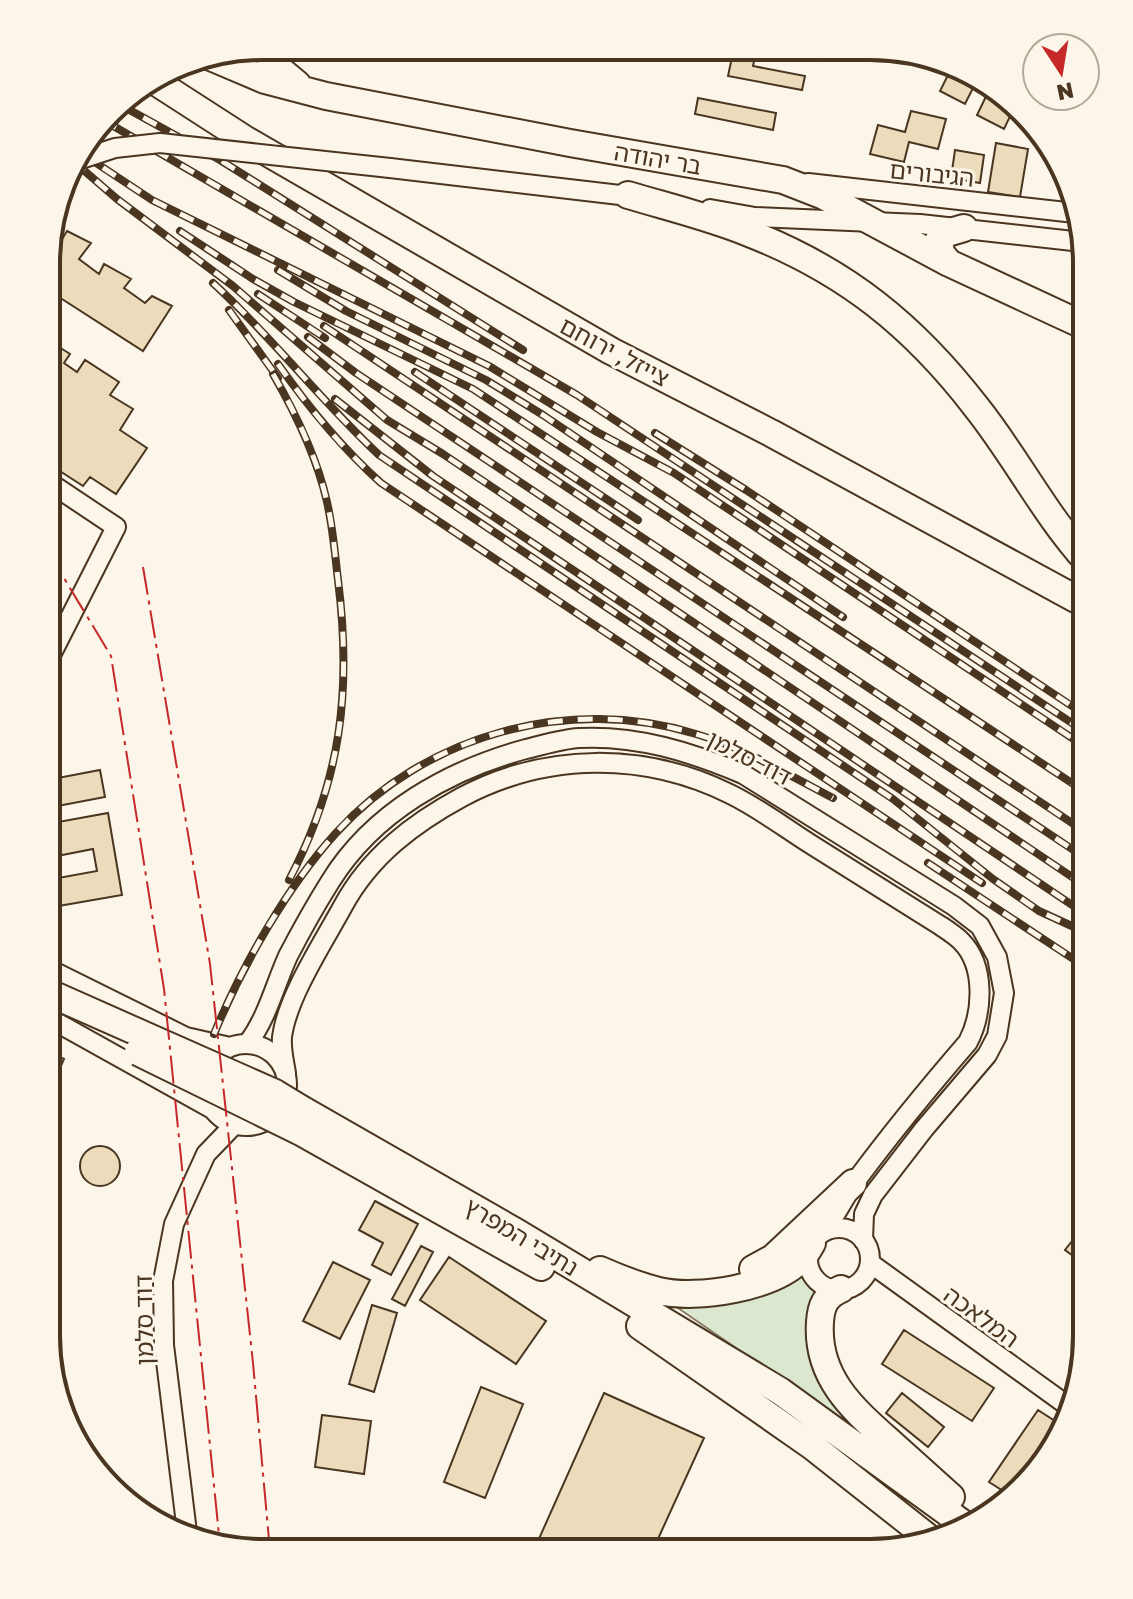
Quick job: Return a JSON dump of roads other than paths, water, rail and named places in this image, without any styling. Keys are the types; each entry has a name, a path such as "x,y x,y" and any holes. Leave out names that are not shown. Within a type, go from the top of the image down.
{"highway":[{"path":"271,60 283,74 326,96"},
{"name":"בר יהודה","path":"227,64 265,80 326,96 783,180 824,196 949,263 1073,321"},
{"name":"צייזל, ירוחם","path":"163,86 246,140 611,351 771,433 1073,597"},
{"path":"628,195 746,232 786,248 819,265 907,328 978,408 1073,541"},
{"path":"949,263 941,253 939,240 947,233 964,228"},
{"name":"נתיבי המפרץ","path":"60,999 275,1093 301,1120 639,1325 812,1446 921,1532"},
{"name":"נתיבי המפרץ","path":"60,1020 301,1120 516,1232 780,1391 957,1519"},
{"path":"660,1291 701,1287 740,1276 773,1258 853,1183"},
{"path":"516,1232 612,1275 660,1291 688,1294 748,1285 775,1276 801,1260 816,1238"},
{"path":"841,1289 830,1294 822,1306 820,1323 822,1360 839,1393 970,1513"},
{"path":"812,1446 912,1534"}],"street":[{"path":"90,156 115,148 160,143 628,195 755,217 964,228 1072,241"},
{"name":"הגיבורים","path":"783,180 1066,212"},
{"path":"60,490 116,527 60,637"},
{"name":"דוד סלמן","path":"239,1045 259,1029 289,955 331,880 368,835 418,794 494,758 577,738 671,747 707,758 743,774 954,906 980,926 997,957 1004,993 997,1036 987,1055 873,1195 864,1214 863,1240"},
{"name":"דוד סלמן","path":"286,1073 282,1037 310,965 351,892 385,851 407,831 430,814 472,792 501,780 541,770 579,762 608,762 665,770 732,795 889,893 962,942 975,964 980,994 975,1028 968,1042 906,1114 816,1238"},
{"path":"60,974 186,1037"},
{"path":"60,1000 131,1035 159,1039 186,1037 272,1052 281,1061 288,1085 280,1110 259,1125 234,1125 221,1119 212,1109 60,1021"},
{"path":"212,1109 204,1086 211,1062 239,1045"},
{"name":"דוד סלמן","path":"186,1524 164,1345 163,1281 174,1224 206,1154 234,1125"},
{"path":"848,1229 863,1240 870,1263 860,1281 841,1289 823,1285 810,1271 809,1252 816,1238 828,1230 848,1229"},
{"name":"המלאכה","path":"870,1263 1062,1402"}],"railway":[{"path":"129,110 220,160 523,350"},
{"path":"113,126 577,395 1073,724"},
{"path":"89,158 152,200 489,366 597,432 674,473 1073,739"},
{"path":"83,169 233,286 387,420 443,454 1073,878"},
{"path":"180,231 294,302 473,389 1073,784"},
{"path":"278,270 346,311 486,380 543,415 843,617"},
{"path":"213,283 379,455 893,799 993,879 1039,911 1073,927"},
{"path":"258,294 325,338"},
{"path":"229,310 278,378"},
{"path":"324,326 1073,824"},
{"path":"308,337 356,373 1073,850"},
{"path":"278,364 326,426 381,483 982,883"},
{"path":"415,372 638,520"},
{"path":"273,374 305,436 327,502 338,580 344,660 338,734 331,771 321,807 289,880"},
{"path":"335,399 433,476 1073,906"},
{"path":"655,433 1073,707"},
{"path":"214,1034 267,928 318,854 372,799 412,770 456,748 502,732 550,722 599,719 648,723 696,734 731,747 833,798"},
{"path":"928,863 1073,959"}]}
